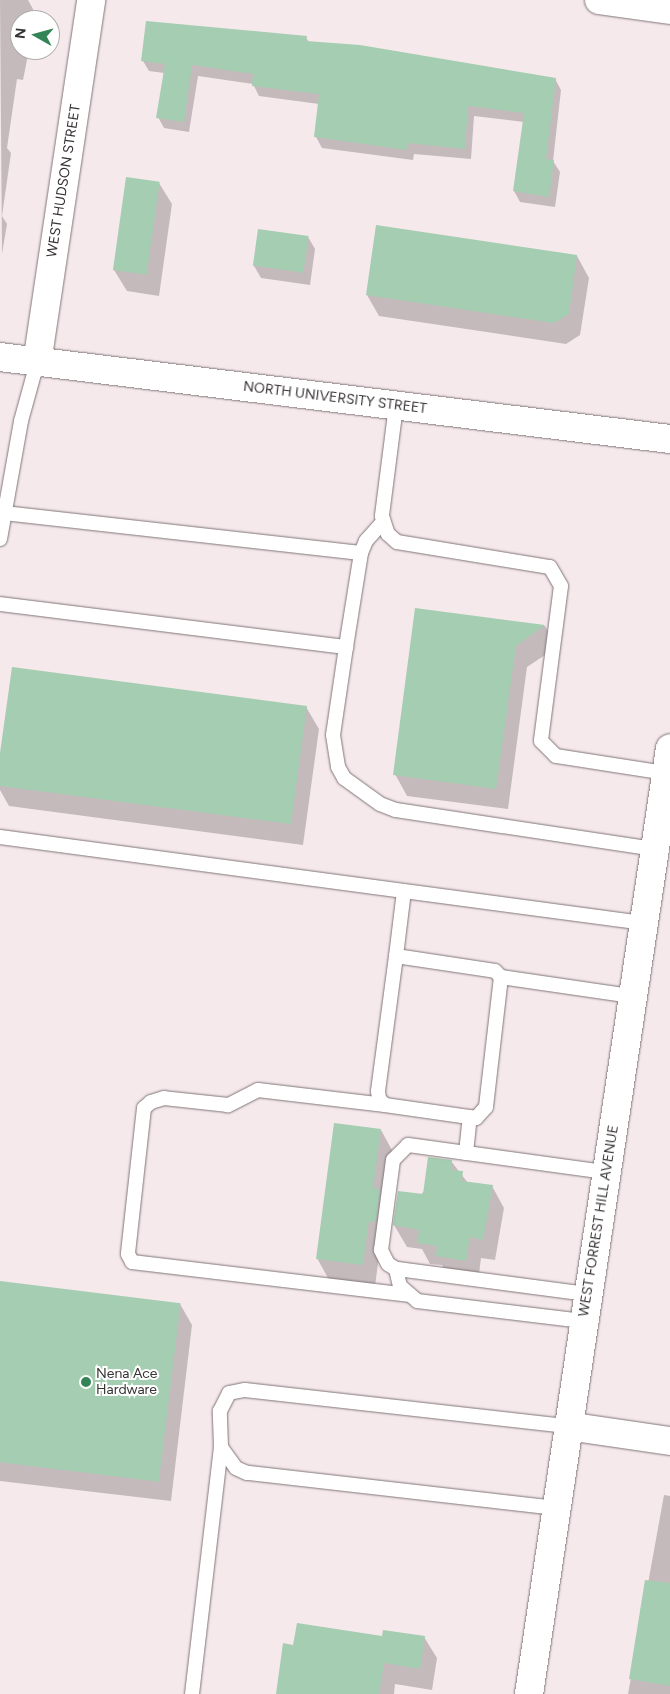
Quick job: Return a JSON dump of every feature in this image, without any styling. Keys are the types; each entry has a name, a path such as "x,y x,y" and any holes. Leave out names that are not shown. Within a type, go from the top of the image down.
{"main road":[{"name":"WEST HUDSON STREET","path":"37,363 91,0"},
{"path":"599,0 670,10"},
{"name":"NORTH UNIVERSITY STREET","path":"0,357 670,439"},
{"name":"WEST FORREST HILL AVENUE","path":"529,1694 567,1426 668,761"},
{"path":"567,1426 670,1441"}],"lane":[{"path":"0,539 4,513 5,478 37,363"},
{"path":"396,406 382,523 366,540 360,553 333,735 338,767 344,778 380,804 396,810 655,849"},
{"path":"4,513 360,553"},
{"path":"382,523 397,542 550,567 561,586 541,741 556,756 668,761"},
{"path":"0,604 346,647"},
{"path":"0,837 644,923"},
{"path":"385,1105 379,1099 378,1091 404,891"},
{"path":"396,956 496,971 501,977 632,996"},
{"path":"408,1294 132,1262 128,1254 144,1108 151,1102 164,1098 228,1105 258,1090 476,1118 486,1107 501,977"},
{"path":"466,1153 470,1116"},
{"path":"587,1294 396,1269 383,1258 382,1250 393,1160 408,1145 606,1172"},
{"path":"396,1269 400,1286 418,1301 584,1321"},
{"path":"192,1694 221,1447 220,1411 229,1393 235,1390 567,1426"},
{"path":"221,1447 236,1468 247,1473 556,1508"}],"building":[{"path":"146,21 307,36 306,41 360,45 556,78 546,159 554,160 549,197 513,191 524,113 468,106 465,149 408,143 407,150 314,137 319,94 252,86 253,74 192,65 184,122 156,118 165,64 141,61"},
{"path":"126,177 160,182 147,275 113,270"},
{"path":"376,225 577,255 569,314 554,323 366,295"},
{"path":"258,229 309,236 303,273 253,266"},
{"path":"415,608 545,625 516,646 496,789 393,775"},
{"path":"12,667 307,706 291,824 0,786 0,753"},
{"path":"334,1123 381,1129 373,1188 380,1189 376,1222 369,1221 363,1265 316,1259"},
{"path":"428,1157 452,1160 451,1170 463,1171 462,1181 493,1185 483,1240 470,1237 466,1261 436,1256 437,1246 417,1243 419,1230 393,1225 398,1191 423,1194"},
{"name":"Nena Ace Hardware","path":"0,1281 181,1303 159,1482 0,1462"},
{"path":"645,1580 670,1583 670,1686 629,1679"},
{"path":"297,1623 382,1636 383,1630 425,1636 420,1669 384,1663 379,1694 276,1694 283,1643 293,1645"}],"place":[{"name":"Nena Ace Hardware","path":"86,1382"}]}
